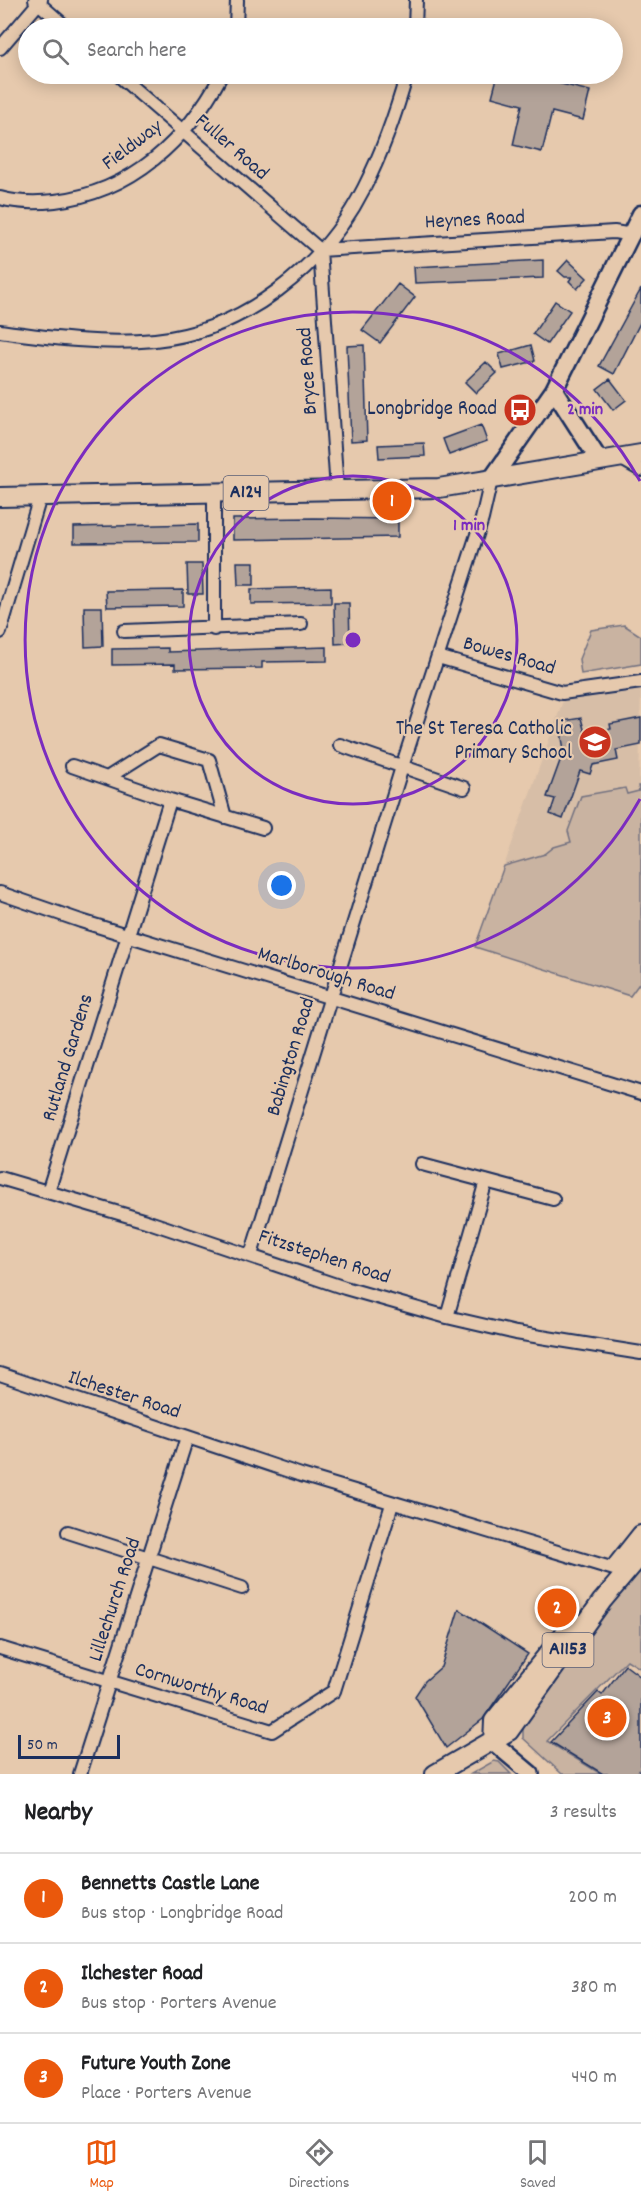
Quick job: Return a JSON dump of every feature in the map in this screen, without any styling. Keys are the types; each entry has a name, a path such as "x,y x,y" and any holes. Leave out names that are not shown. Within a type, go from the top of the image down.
{"main road":[{"path":"490,480 554,390 633,235 641,214"},
{"path":"554,390 599,460"},
{"name":"A124","path":"0,497 439,488 641,454"},
{"name":"A1153","path":"493,1742 494,1721 641,1535"},
{"name":"A1153","path":"435,1774 509,1731 602,1601 641,1555"}],"street":[{"path":"236,18 237,0"},
{"path":"415,18 416,0"},
{"path":"24,18 38,1 56,18"},
{"path":"0,48 18,26"},
{"name":"Fuller Road","path":"128,84 320,250"},
{"name":"Fieldway","path":"0,198 34,203 73,199 108,188 150,163 183,132 202,108 216,84"},
{"path":"0,331 107,340 154,340 220,324 250,309 280,289 338,229 363,190 393,125 404,84"},
{"name":"Heynes Road","path":"320,250 614,232 633,235"},
{"name":"Bryce Road","path":"320,250 337,489"},
{"path":"620,458 641,470"},
{"name":"Babington Road","path":"251,1255 402,767 482,519 490,480"},
{"path":"214,494 214,629"},
{"path":"0,632 40,497"},
{"path":"124,632 301,624"},
{"name":"Bowes Road","path":"438,657 562,693 641,682"},
{"path":"107,778 159,745 209,760 225,817"},
{"path":"340,745 464,788"},
{"path":"72,766 170,800 263,828"},
{"name":"Rutland Gardens","path":"48,1192 170,800"},
{"name":"Marlborough Road","path":"0,893 127,935 641,1093"},
{"path":"422,1164 553,1199"},
{"name":"Fitzstephen Road","path":"0,1178 251,1255 345,1288 447,1317 516,1333 641,1353"},
{"path":"447,1317 486,1181"},
{"name":"Ilchester Road","path":"0,1374 129,1420 392,1504 614,1569"},
{"name":"Lillechurch Road","path":"80,1774 187,1437"},
{"name":"Cornworthy Road","path":"0,1648 272,1731 334,1691 392,1504"},
{"path":"68,1532 242,1588"},
{"path":"493,1742 531,1774"}],"shaded area":[{"path":"624,625 641,636 641,664 581,674 579,659 591,630"},
{"name":"The St Teresa Catholic Primary School","path":"641,685 639,791 627,794 626,789 571,842 554,847 545,854 504,866 564,698"},
{"path":"638,786 641,786 641,981 630,996 475,947 504,866 545,854 554,847 571,842 568,831 581,796 625,788 627,794 639,791"},
{"path":"641,1567 641,1669 627,1660 547,1741 601,1774 562,1774 523,1738 523,1720"},
{"path":"494,1761 499,1762 511,1774 471,1774"}],"building":[{"path":"495,84 561,84 590,91 583,120 552,112 542,152 513,145 522,105 492,97"},
{"path":"543,260 543,278 415,283 414,267"},
{"path":"568,260 587,278 577,289 569,281 572,277 565,277 558,271"},
{"path":"398,284 415,297 380,343 362,330"},
{"path":"641,289 641,321 614,374 599,366"},
{"path":"555,301 570,311 547,344 533,334"},
{"path":"364,345 367,440 351,441 347,346"},
{"path":"531,345 535,361 503,369 499,354"},
{"path":"486,362 497,373 476,393 465,382"},
{"path":"610,379 626,400 613,410 597,389"},
{"path":"481,425 487,441 449,455 443,439"},
{"path":"424,443 425,456 379,458 378,445"},
{"path":"233,519 398,519 398,537 233,540"},
{"path":"198,524 198,542 74,543 74,527"},
{"path":"237,562 254,562 254,585 238,585"},
{"path":"187,564 202,564 203,594 188,594"},
{"path":"331,587 331,603 251,604 251,589"},
{"path":"183,590 183,606 107,607 106,591"},
{"path":"334,603 349,603 350,643 335,644"},
{"path":"84,607 102,607 103,646 85,647"},
{"path":"327,647 327,661 262,662 262,668 175,669 175,664 112,665 112,649 168,648 168,652"},
{"path":"581,718 585,733 611,729 610,724 641,718 641,745 616,750 618,760 593,765 590,774 580,771 563,819 550,814 555,799 547,797 564,750 561,732 565,731 563,721"},
{"path":"459,1609 528,1654 483,1719 446,1748 415,1696 425,1681 441,1667"},
{"path":"625,1665 641,1677 641,1768 637,1774 603,1774 551,1742 598,1692 602,1695"}],"place":[{"name":"Longbridge Road","path":"520,410"},
{"name":"Bennetts Castle Lane","path":"392,501"},
{"name":"The St Teresa Catholic Primary School","path":"595,742"},
{"name":"Ilchester Road","path":"557,1608"},
{"name":"Future Youth Zone","path":"607,1718"}]}
